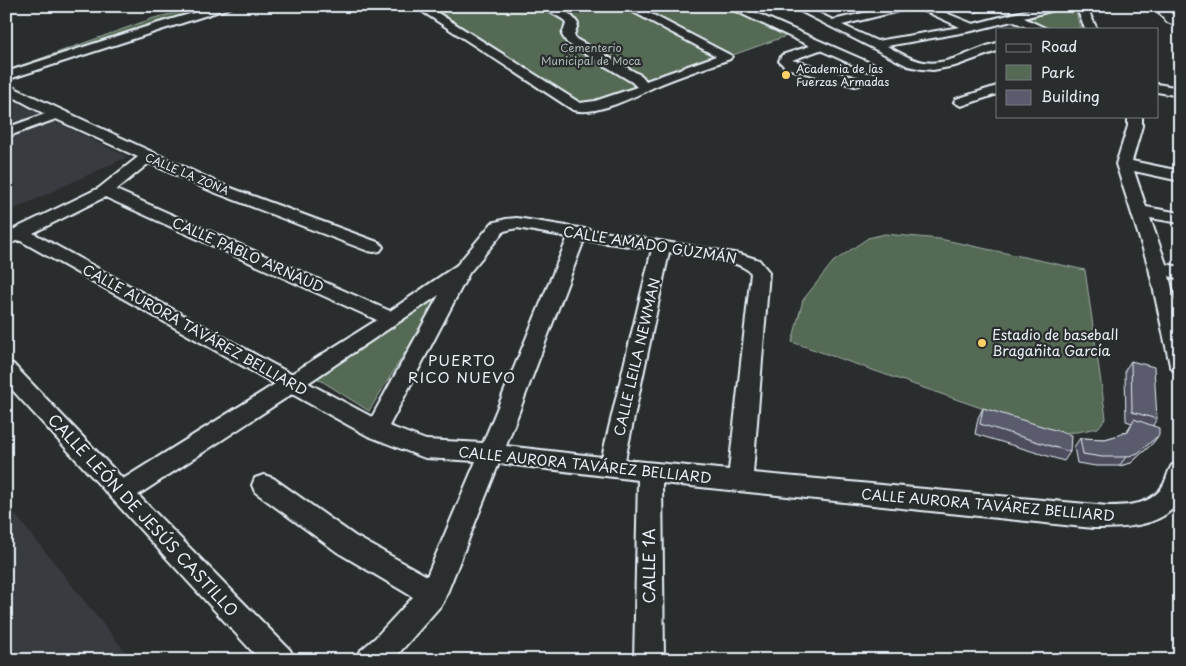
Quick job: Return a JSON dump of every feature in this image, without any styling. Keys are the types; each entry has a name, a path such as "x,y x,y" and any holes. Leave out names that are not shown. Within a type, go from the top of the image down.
{"street":[{"path":"6,69 153,17 198,6"},
{"path":"6,76 156,27 230,6"},
{"path":"420,6 578,107 597,105 726,56 627,6"},
{"path":"545,6 569,18 572,24 568,35 571,41 646,86"},
{"path":"795,6 912,63 927,67 942,65 996,47"},
{"path":"831,24 908,6"},
{"path":"914,6 931,10 996,39"},
{"path":"876,45 971,28 1057,6"},
{"path":"1081,6 1091,28"},
{"path":"1158,6 1171,20 1180,24"},
{"path":"736,9 758,8"},
{"path":"736,9 871,68"},
{"path":"1012,18 1038,28"},
{"path":"821,46 786,58 785,61 790,65 854,82"},
{"name":"CALLE LA ZONA","path":"6,88 147,157 218,188 374,247"},
{"path":"1158,88 1180,92"},
{"path":"960,102 996,90"},
{"path":"6,133 56,114"},
{"path":"1135,118 1135,126 1124,164 1158,268 1180,365"},
{"path":"13,236 104,191 147,157"},
{"path":"1124,164 1180,176"},
{"name":"CALLE PABLO ARNAUD","path":"104,191 392,319"},
{"path":"1139,212 1180,218"},
{"name":"CALLE AMADO GUZMÁN","path":"462,269 498,227 517,223 578,234 662,245 740,259 753,264 760,272 740,481"},
{"path":"372,660 385,648 432,594 491,453 578,234"},
{"name":"CALLE AURORA TAVÁREZ BELLIARD","path":"13,236 376,430 425,449 491,453 611,468 1093,517 1130,517 1162,506 1177,484 1180,472"},
{"name":"CALLE LEILA NEWMAN","path":"611,468 662,245"},
{"path":"1158,268 1180,273"},
{"path":"121,493 392,319 462,269"},
{"path":"376,430 462,269"},
{"name":"CALLE LEÓN DE JESÚS CASTILLO","path":"6,369 280,660"},
{"name":"CALLE 1A","path":"650,472 653,658"},
{"path":"264,485 346,544 432,594"}],"shaded area":[{"path":"6,97 127,157 6,213"},
{"path":"6,503 132,660 6,660"}],"green space":[{"path":"204,6 224,6 6,74 6,71 154,18"},
{"name":"Cementerio Municipal de Moca","path":"423,6 720,6 789,35 584,108"},
{"path":"1075,6 1080,28 1043,28 1023,20"},
{"path":"885,234 940,239 1085,270 1106,418 1098,428 1058,433 1027,424 792,342 803,300 833,262 868,238"},
{"path":"446,286 369,411 317,378"}],"building":[{"path":"1131,361 1154,367 1157,419 1132,412"},
{"path":"983,408 1071,435 1070,452 980,424"},
{"path":"1134,419 1159,428 1159,435 1138,453 1126,457 1102,457 1083,454 1080,438 1105,439 1119,435 1128,431"}],"place":[{"name":"Academia de las Fuerzas Armadas","path":"786,75"},
{"name":"Estadio de baseball Bragañita García","path":"982,343"}],"district":[{"name":"PUERTO RICO NUEVO","path":"462,370"}]}
